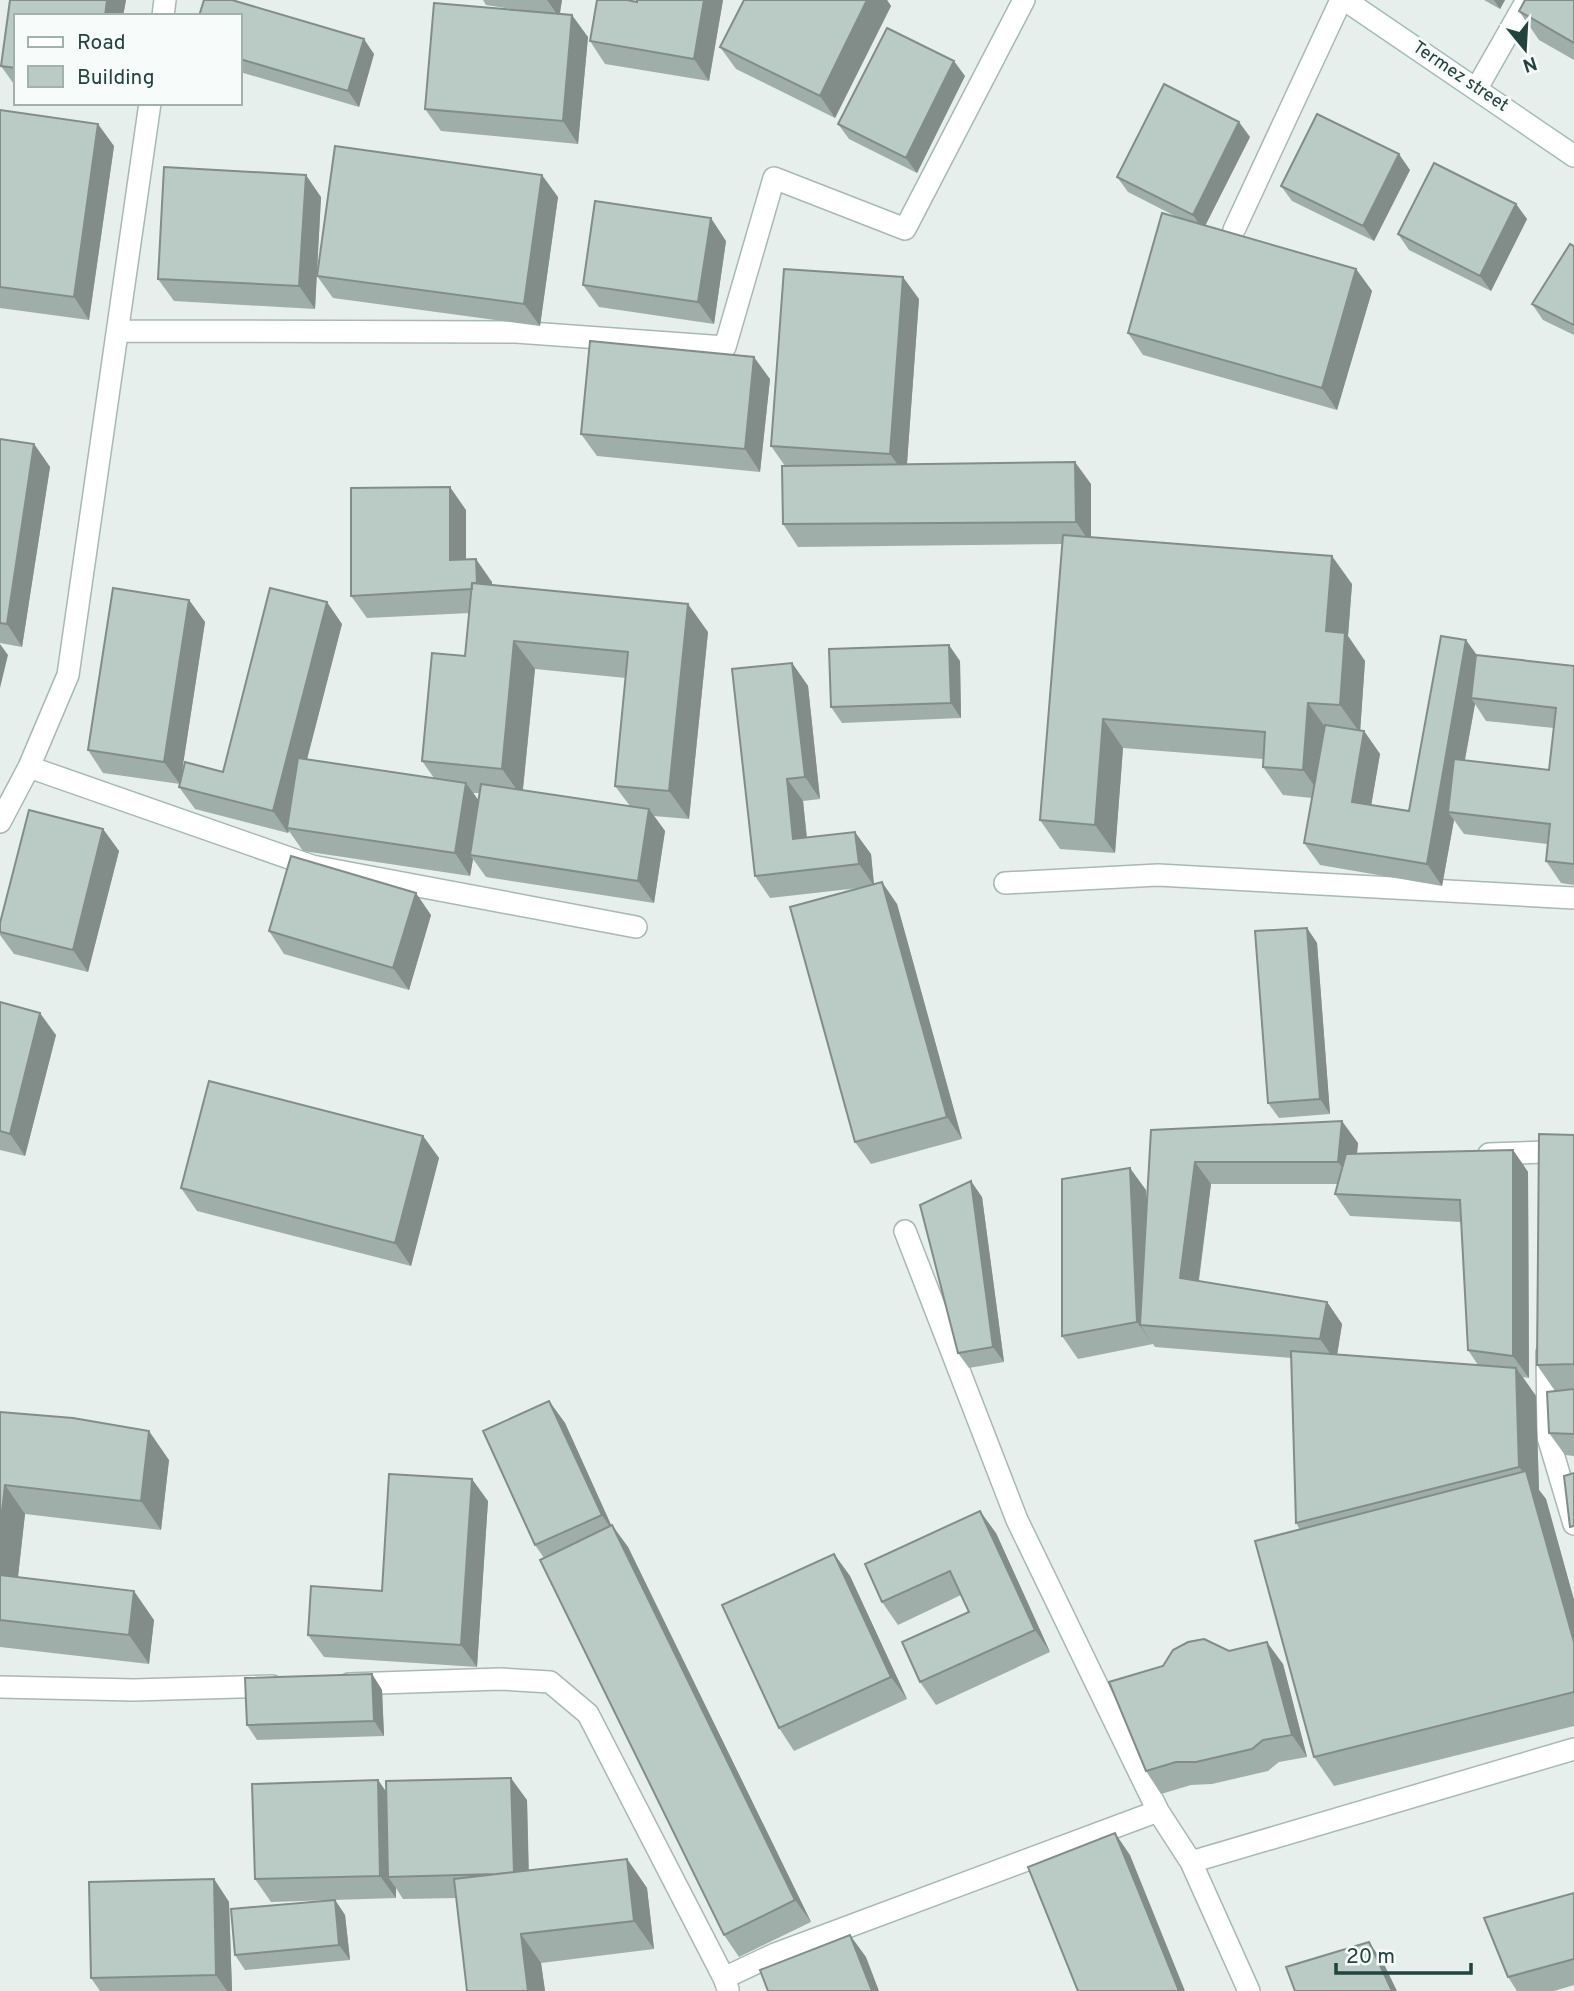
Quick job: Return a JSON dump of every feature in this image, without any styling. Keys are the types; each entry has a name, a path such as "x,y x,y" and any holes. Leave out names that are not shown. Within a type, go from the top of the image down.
{"street":[{"path":"118,331 516,332 725,346 774,178 905,229 1024,0"},
{"path":"1234,230 1343,0"},
{"name":"Termez street","path":"1343,0 1574,156"},
{"path":"1477,88 1527,0"},
{"path":"0,822 29,766 68,675 150,105"},
{"path":"29,766 312,866 636,927"},
{"path":"1005,883 1158,875 1574,898"},
{"path":"1464,1155 1574,1151"},
{"path":"1545,1152 1546,1179"},
{"path":"905,1231 1017,1520 1158,1811 1191,1861 1249,1991"},
{"path":"1547,1328 1548,1437 1574,1524"},
{"path":"324,1684 500,1679 550,1682 588,1714 726,1984 788,1949 1158,1811"},
{"path":"0,1687 134,1690 296,1685"},
{"path":"1191,1861 1574,1749"}],"building":[{"path":"10,0 107,0 105,14 14,14 14,68 1,66"},
{"path":"204,0 232,0 364,39 348,91 242,60 242,14 200,14"},
{"path":"597,0 704,0 694,59 590,41"},
{"path":"744,0 867,0 820,96 720,47"},
{"path":"1525,0 1574,0 1574,43 1519,11"},
{"path":"434,3 572,15 563,121 425,109"},
{"path":"887,28 954,61 906,158 838,124"},
{"path":"1164,84 1239,122 1193,215 1117,177"},
{"path":"0,110 98,124 74,297 0,287"},
{"path":"1317,114 1399,154 1363,226 1281,186"},
{"path":"335,146 542,175 524,304 317,276"},
{"path":"1434,163 1516,204 1480,276 1398,234"},
{"path":"164,167 306,175 299,286 158,279"},
{"path":"595,201 711,218 698,302 583,285"},
{"path":"1162,213 1356,269 1322,388 1128,333"},
{"path":"1570,244 1574,246 1574,325 1532,304"},
{"path":"784,269 903,277 890,454 771,446"},
{"path":"590,341 754,357 745,449 581,434"},
{"path":"0,439 34,444 7,624 0,623"},
{"path":"1075,462 1076,522 783,524 782,466"},
{"path":"450,487 450,560 476,559 477,583 472,583 472,589 351,596 351,488"},
{"path":"1063,535 1332,556 1326,631 1345,633 1340,705 1308,703 1303,770 1263,767 1265,732 1103,719 1095,825 1040,820"},
{"path":"472,583 688,604 669,791 615,786 628,652 514,641 502,769 422,761 432,653 465,656"},
{"path":"113,588 189,600 164,762 88,750"},
{"path":"270,588 327,602 273,811 179,787 185,762 223,772"},
{"path":"1441,636 1466,640 1427,864 1304,843 1325,725 1364,731 1352,802 1409,811"},
{"path":"949,645 951,703 831,707 829,649"},
{"path":"1476,655 1574,666 1574,864 1546,861 1550,824 1448,812 1454,759 1549,770 1556,708 1471,698"},
{"path":"792,663 805,777 787,779 793,839 855,832 859,864 755,876 732,669"},
{"path":"298,758 466,783 455,853 287,828"},
{"path":"481,784 649,809 638,881 470,855"},
{"path":"29,810 103,829 73,950 0,932"},
{"path":"291,856 416,893 393,968 269,931"},
{"path":"882,882 947,1117 855,1142 790,907"},
{"path":"1307,928 1320,1099 1268,1103 1255,931"},
{"path":"0,1002 40,1013 10,1134 0,1131"},
{"path":"209,1081 423,1136 395,1243 181,1188"},
{"path":"1342,1121 1338,1162 1195,1162 1180,1278 1327,1302 1320,1339 1140,1325 1151,1130"},
{"path":"1539,1134 1574,1135 1574,1364 1537,1365"},
{"path":"1513,1150 1513,1356 1468,1350 1460,1200 1335,1194 1346,1154"},
{"path":"1130,1168 1137,1322 1062,1336 1062,1179"},
{"path":"971,1181 993,1347 958,1353 920,1205"},
{"path":"1291,1351 1516,1368 1519,1467 1296,1523"},
{"path":"1574,1389 1574,1434 1549,1433 1547,1392"},
{"path":"549,1401 602,1515 535,1545 483,1431"},
{"path":"0,1412 73,1418 149,1431 141,1501 5,1485 0,1529"},
{"path":"1526,1471 1574,1642 1574,1692 1314,1757 1255,1541"},
{"path":"1574,1473 1574,1526 1570,1527 1564,1476"},
{"path":"389,1474 472,1479 461,1645 308,1635 311,1586 382,1591"},
{"path":"980,1511 1035,1630 920,1682 902,1642 969,1612 950,1571 882,1602 865,1564"},
{"path":"612,1525 795,1900 724,1935 540,1560"},
{"path":"834,1554 891,1677 779,1728 722,1605"},
{"path":"0,1575 134,1591 129,1635 0,1620"},
{"path":"1204,1639 1229,1651 1267,1642 1292,1735 1263,1740 1252,1749 1196,1762 1176,1762 1146,1771 1109,1682 1163,1666 1173,1650 1188,1642"},
{"path":"372,1674 374,1721 247,1725 245,1678"},
{"path":"511,1778 514,1872 388,1877 386,1781"},
{"path":"378,1780 380,1876 255,1879 252,1784"},
{"path":"1115,1833 1179,1991 1078,1991 1028,1867"},
{"path":"627,1859 634,1921 521,1934 528,1991 467,1991 454,1879"},
{"path":"214,1879 216,1975 91,1978 89,1882"},
{"path":"1574,1893 1574,1959 1508,1977 1484,1918"},
{"path":"335,1900 339,1945 235,1955 231,1909"},
{"path":"850,1935 872,1991 768,1991 760,1970"},
{"path":"1369,1942 1392,1991 1295,1991 1286,1967"}]}
